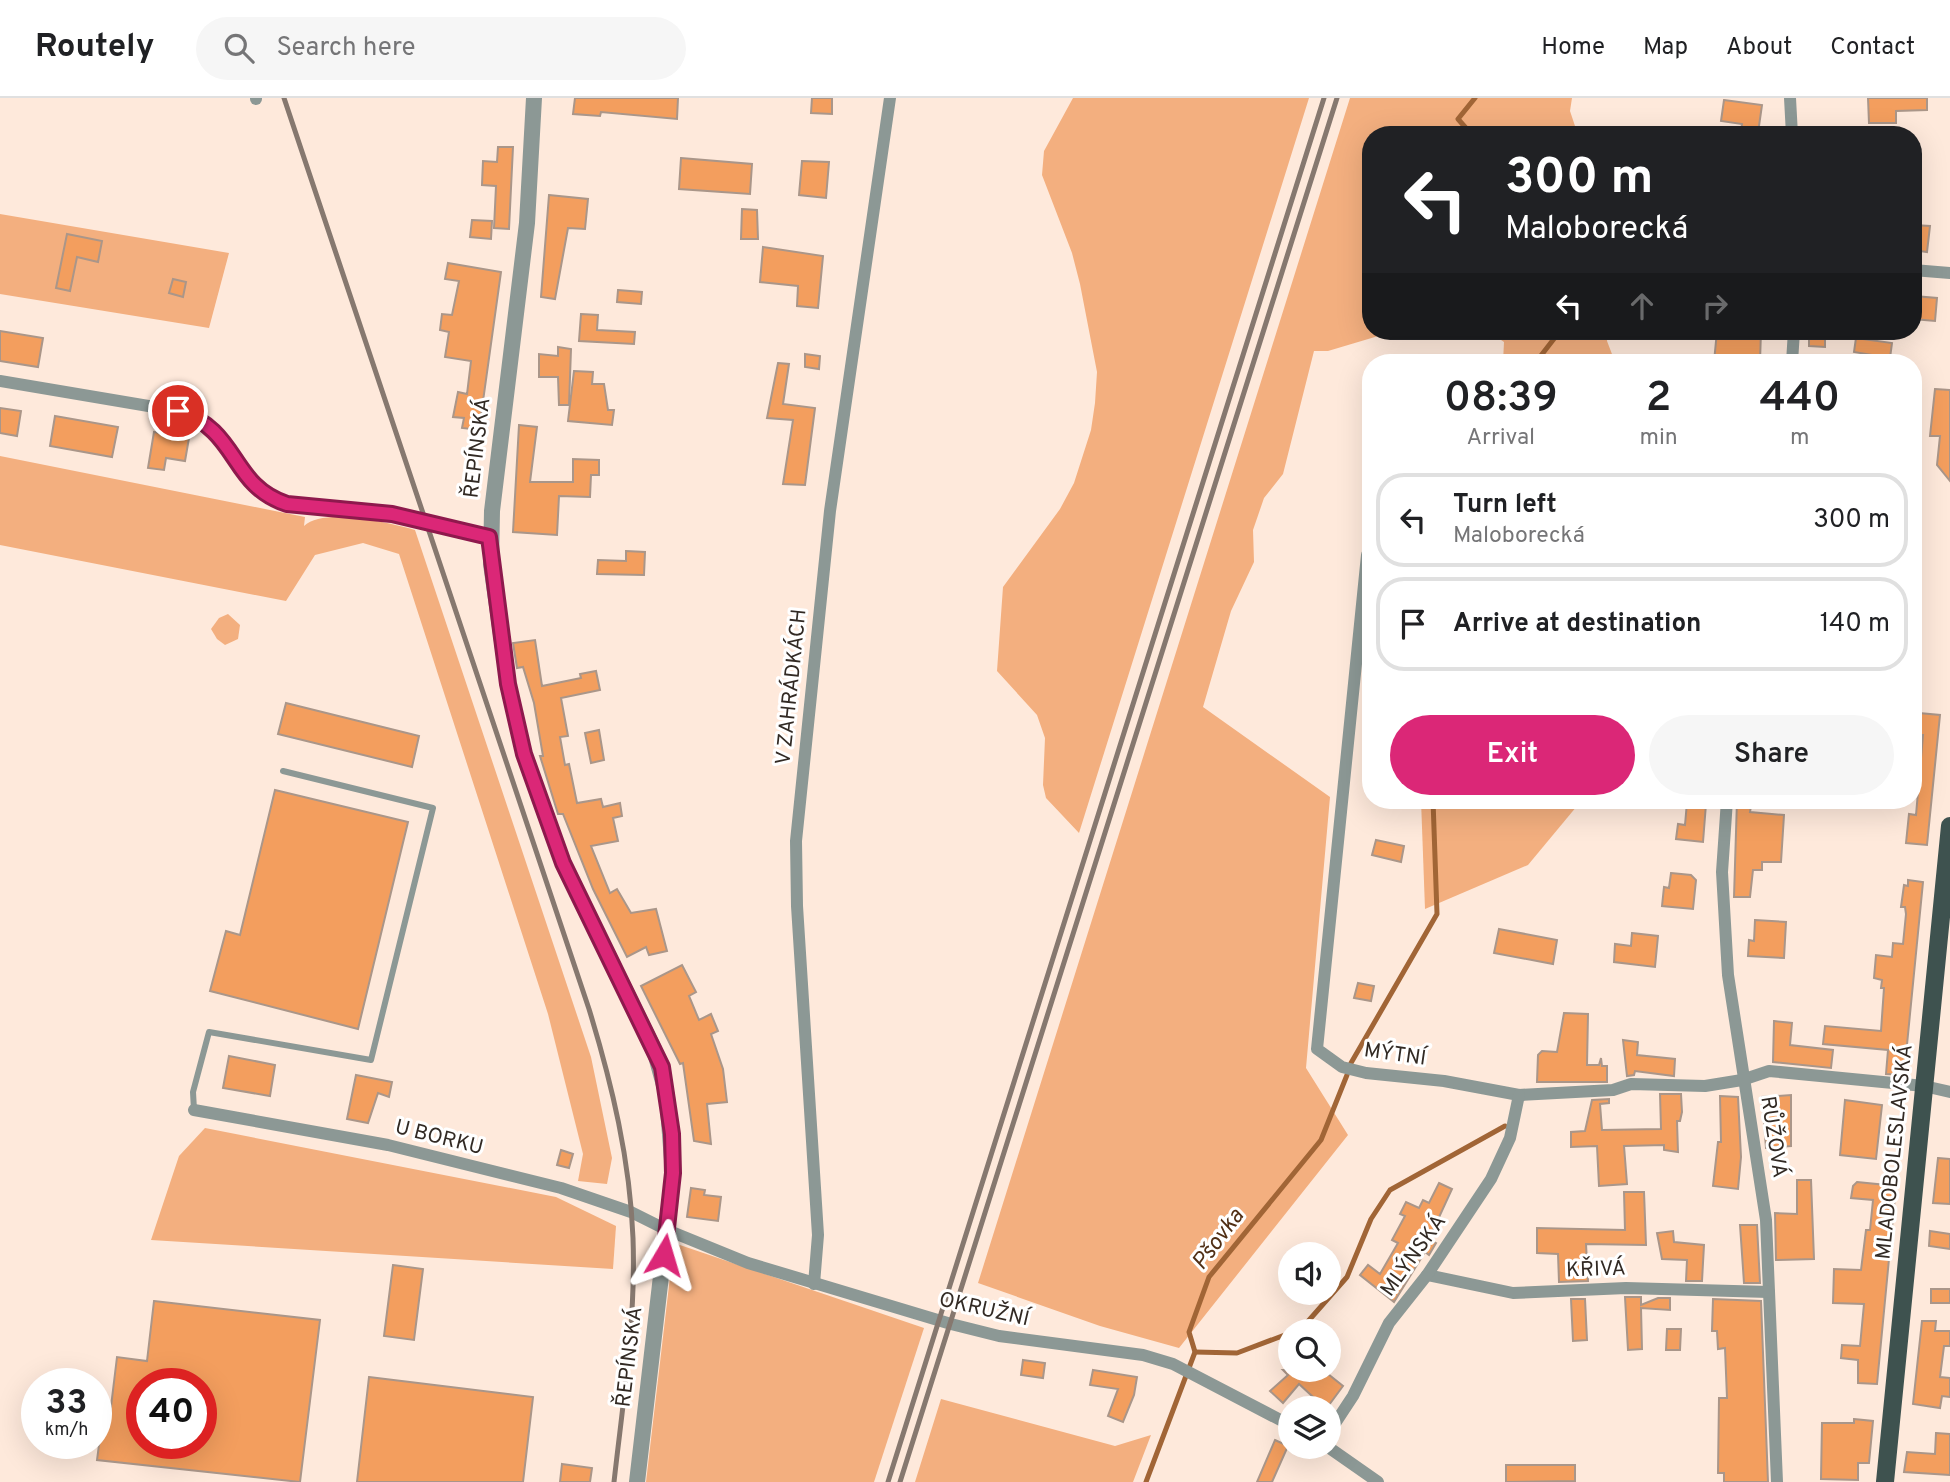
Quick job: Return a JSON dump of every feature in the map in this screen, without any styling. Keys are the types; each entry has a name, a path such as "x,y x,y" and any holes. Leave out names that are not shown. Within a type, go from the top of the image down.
{"main road":[{"name":"MLADOBOLESLAVSKÁ","path":"1885,1482 1950,826"}],"street":[{"name":"ŘEPÍNSKÁ","path":"534,98 527,223 489,537 508,684 524,754 563,863 662,1067 672,1134 673,1173 637,1482"},
{"name":"V ZAHRÁDKÁCH","path":"814,1284 818,1235 797,906 796,841 830,511 890,98"},
{"path":"1790,98 1792,126"},
{"path":"1922,271 1950,274"},
{"path":"0,381 178,411 199,418 213,428 259,490 287,504 392,514 489,537"},
{"name":"MÝTNÍ","path":"1362,604 1317,1049 1342,1067 1366,1073 1444,1081 1519,1096 1613,1090 1631,1084 1705,1086 1769,1072 1924,1086 1950,1092"},
{"name":"RŮŽOVÁ","path":"1726,809 1722,873 1725,930 1742,1080 1747,1095 1766,1220 1777,1482"},
{"name":"MLÝNSKÁ","path":"1341,1414 1353,1396 1389,1323 1427,1275 1491,1178 1510,1138 1519,1096"},
{"name":"U BORKU","path":"194,1110 388,1145 562,1188 631,1212 667,1230"},
{"name":"OKRUŽNÍ","path":"667,1230 748,1263 999,1336 1122,1350 1173,1364 1278,1419"},
{"name":"KŘIVÁ","path":"1427,1275 1513,1293 1626,1287 1769,1292"},
{"path":"1341,1456 1378,1482"}],"lane":[{"path":"194,1110 192,1092 209,1032 371,1060 433,808 283,771"}],"shaded area":[{"path":"1073,98 1309,98 1079,833 1046,798 1043,785 1045,738 1037,715 997,671 1003,587 1060,509 1074,483 1091,430 1095,403 1097,372 1080,284 1072,253 1042,175 1044,151"},
{"path":"1350,98 1572,98 1570,111 1575,126 1362,126 1362,340 1365,340 1328,351 1314,351 1283,474 1264,498 1253,530 1254,562 1231,611 1203,707 1330,797 1306,1068 1348,1135 1179,1348 1100,1326 978,1283"},
{"path":"0,214 229,253 209,328 0,294"},
{"path":"1501,340 1607,340 1612,354 1503,354 1504,342"},
{"path":"0,456 305,517 304,526 313,520 341,517 415,530 591,1057 612,1158 607,1184 578,1181 583,1154 548,1014 399,554 363,543 315,555 286,601 0,545"},
{"path":"228,614 240,625 238,639 225,645 211,629 219,618"},
{"path":"1421,809 1575,809 1528,865 1425,909"},
{"path":"205,1128 556,1197 616,1226 613,1269 151,1240 179,1156"},
{"path":"674,1243 924,1328 874,1482 646,1482"},
{"path":"941,1399 1115,1446 1151,1435 1133,1482 915,1482"}],"building":[{"path":"575,98 678,98 677,119 601,112 600,116 573,114"},
{"path":"812,98 832,98 832,114 811,113"},
{"path":"1868,98 1927,98 1927,110 1896,111 1896,123 1869,123"},
{"path":"1724,100 1762,105 1759,126 1742,126 1721,121"},
{"path":"498,147 513,147 509,229 494,228 496,186 482,185 483,161 497,162"},
{"path":"681,158 752,164 750,194 679,189"},
{"path":"802,161 829,162 826,198 799,195"},
{"path":"549,195 588,199 585,229 568,228 555,299 541,297"},
{"path":"742,209 757,210 758,239 741,239"},
{"path":"472,220 492,221 491,239 470,237"},
{"path":"1922,226 1930,226 1927,252 1922,251"},
{"path":"67,234 102,241 98,262 77,257 70,291 56,288"},
{"path":"763,247 823,256 818,308 797,306 798,286 760,282"},
{"path":"448,263 501,272 479,430 462,428 464,418 453,417 458,392 467,394 471,361 445,357 449,332 440,330 442,314 452,315 459,281 445,279"},
{"path":"173,279 186,282 183,297 169,293"},
{"path":"618,290 642,292 641,304 617,302"},
{"path":"1922,297 1937,298 1935,321 1922,320"},
{"path":"581,314 598,315 597,330 635,332 634,344 579,341"},
{"path":"0,331 43,338 38,367 0,361"},
{"path":"1716,340 1761,340 1760,354 1715,354"},
{"path":"1809,340 1825,340 1825,347 1809,346"},
{"path":"1856,340 1892,343 1891,354 1854,352"},
{"path":"558,347 571,349 569,405 559,405 558,377 539,377 539,354 558,356"},
{"path":"805,354 820,356 819,369 805,367"},
{"path":"778,363 789,364 783,404 815,408 805,485 783,484 793,420 767,418"},
{"path":"574,371 593,372 592,384 604,384 608,410 614,410 612,425 568,421"},
{"path":"1935,389 1950,390 1950,481 1937,465 1940,436 1930,436"},
{"path":"0,408 21,411 17,436 0,433"},
{"path":"55,416 118,427 112,457 50,446"},
{"path":"519,425 537,427 530,482 573,482 573,459 599,460 599,475 591,475 590,497 559,496 557,535 513,532"},
{"path":"154,432 189,438 185,461 166,458 164,470 148,468"},
{"path":"626,551 645,552 644,575 597,574 598,560 626,561"},
{"path":"535,640 542,686 581,678 580,674 596,671 600,690 561,698 568,736 560,737 565,765 569,764 577,803 601,799 603,807 620,803 622,816 613,818 618,841 591,846 610,893 617,889 631,913 656,909 667,951 649,955 646,947 627,957 593,889 563,814 558,814 540,756 543,756 534,703 523,667 517,668 513,643"},
{"path":"286,703 419,736 412,767 278,734"},
{"path":"1922,713 1940,715 1927,845 1906,843 1909,814 1916,815 1917,809 1922,809"},
{"path":"599,730 604,760 591,763 585,733"},
{"path":"275,790 408,822 358,1029 210,991 226,931 240,935"},
{"path":"1686,809 1706,809 1703,842 1676,839 1678,824 1685,825"},
{"path":"1737,809 1784,815 1781,862 1762,862 1762,870 1753,870 1750,897 1734,897"},
{"path":"1376,840 1404,846 1401,862 1372,855"},
{"path":"1671,873 1691,875 1696,880 1693,909 1662,906 1664,887 1669,888"},
{"path":"1908,880 1923,882 1904,1075 1886,1074 1888,1050 1823,1044 1825,1026 1881,1031 1884,988 1881,988 1882,980 1874,978 1876,955 1892,957 1893,943 1903,944 1906,914 1905,907 1901,907 1904,885 1908,886"},
{"path":"1755,920 1786,922 1784,958 1748,956 1749,940 1754,941"},
{"path":"1499,929 1557,940 1553,964 1494,953"},
{"path":"1632,933 1658,936 1655,967 1614,962 1615,944 1631,946"},
{"path":"682,965 696,992 689,996 699,1020 711,1014 718,1031 711,1034 723,1069 727,1102 707,1104 711,1144 694,1141 683,1063 680,1064 641,986"},
{"path":"1358,983 1374,986 1371,1001 1354,998"},
{"path":"1564,1013 1588,1014 1587,1065 1599,1065 1601,1058 1602,1066 1607,1066 1607,1082 1537,1082 1538,1055 1542,1051 1557,1052"},
{"path":"1774,1021 1792,1023 1790,1045 1833,1050 1831,1068 1773,1062"},
{"path":"1623,1040 1638,1042 1637,1055 1675,1059 1674,1076 1635,1071 1634,1075 1627,1076"},
{"path":"229,1056 275,1065 270,1096 223,1088"},
{"path":"356,1075 392,1082 389,1097 378,1093 368,1123 347,1119"},
{"path":"1660,1094 1681,1094 1682,1112 1680,1121 1677,1121 1678,1152 1664,1150 1664,1145 1624,1146 1627,1184 1599,1186 1597,1146 1571,1147 1571,1132 1585,1131 1592,1100 1609,1099 1609,1103 1600,1104 1602,1130 1661,1129"},
{"path":"1791,1095 1791,1146 1766,1148 1762,1097"},
{"path":"1720,1096 1738,1097 1741,1157 1738,1189 1713,1186 1718,1142 1721,1142"},
{"path":"1845,1100 1882,1105 1876,1159 1840,1155"},
{"path":"561,1150 573,1154 569,1168 557,1165"},
{"path":"1938,1158 1950,1159 1950,1204 1933,1203"},
{"path":"1797,1180 1811,1180 1814,1259 1776,1260 1775,1213 1797,1214"},
{"path":"1857,1182 1896,1186 1877,1384 1858,1383 1858,1360 1841,1358 1842,1345 1860,1346 1864,1304 1833,1303 1834,1269 1861,1270 1866,1230 1870,1230 1873,1200 1851,1198 1853,1186"},
{"path":"1439,1183 1452,1189 1429,1239 1436,1243 1429,1255 1425,1252 1394,1302 1360,1275 1368,1265 1380,1274 1398,1243 1392,1240 1405,1216 1400,1214 1406,1202 1419,1208 1423,1200 1429,1203"},
{"path":"691,1188 705,1190 704,1195 721,1197 718,1221 687,1217"},
{"path":"1624,1192 1644,1192 1646,1245 1586,1244 1588,1281 1559,1282 1558,1254 1537,1253 1537,1228 1625,1230"},
{"path":"1740,1225 1757,1225 1760,1283 1744,1283"},
{"path":"1673,1231 1674,1242 1704,1245 1702,1281 1686,1281 1687,1260 1662,1259 1657,1233"},
{"path":"1930,1231 1950,1234 1950,1249 1929,1246"},
{"path":"393,1265 423,1269 414,1340 384,1336"},
{"path":"1931,1289 1950,1289 1950,1303 1931,1303"},
{"path":"1625,1297 1641,1297 1641,1305 1658,1298 1670,1298 1670,1310 1641,1308 1642,1349 1628,1350"},
{"path":"1571,1299 1585,1299 1587,1340 1573,1341"},
{"path":"1713,1299 1761,1301 1768,1482 1724,1482 1724,1473 1718,1473 1719,1398 1727,1398 1725,1348 1718,1349 1717,1331 1712,1331"},
{"path":"154,1301 320,1320 300,1482 97,1460 112,1459 112,1398 117,1357 147,1361"},
{"path":"1922,1321 1936,1321 1935,1331 1950,1331 1950,1346 1944,1346 1940,1377 1950,1378 1950,1397 1942,1396 1940,1408 1913,1404"},
{"path":"1667,1329 1681,1329 1680,1350 1666,1350"},
{"path":"1023,1360 1045,1363 1043,1378 1021,1375"},
{"path":"1093,1370 1137,1377 1134,1395 1123,1422 1108,1416 1118,1389 1090,1385"},
{"path":"369,1377 533,1397 523,1482 357,1482"},
{"path":"1280,1382 1338,1382 1343,1386 1336,1396 1312,1396 1299,1384 1289,1396 1278,1396 1278,1398 1270,1391"},
{"path":"1854,1419 1873,1421 1869,1463 1858,1463 1858,1480 1821,1479 1822,1423 1854,1423"},
{"path":"1936,1433 1950,1434 1950,1475 1904,1472 1907,1452 1935,1454"},
{"path":"1275,1440 1278,1441 1278,1459 1282,1459 1272,1482 1257,1482"},
{"path":"562,1464 592,1468 590,1482 560,1482"},
{"path":"1506,1465 1575,1465 1575,1481 1506,1482"}],"waterway":[{"name":"Pšovka","path":"1464,126 1458,119 1475,98"},
{"name":"Pšovka","path":"1542,354 1553,340"},
{"name":"Pšovka","path":"1351,1063 1437,914 1433,809"},
{"name":"Pšovka","path":"1146,1482 1195,1352 1189,1332 1209,1277 1321,1140 1347,1075"},
{"path":"1310,1319 1347,1277 1371,1219 1390,1190 1505,1126"},
{"path":"1195,1352 1237,1353 1278,1338"}],"railway":[{"path":"284,98 589,1009 612,1094 624,1151 633,1238 633,1299 614,1482"},
{"path":"888,1482 1324,98"},
{"path":"900,1482 1337,98"}],"route":[{"path":"178,411 199,418 213,428 247,478 272,499 287,504 392,514 489,537 508,684 524,754 563,863 662,1067 672,1134 673,1173 664,1255"}]}
